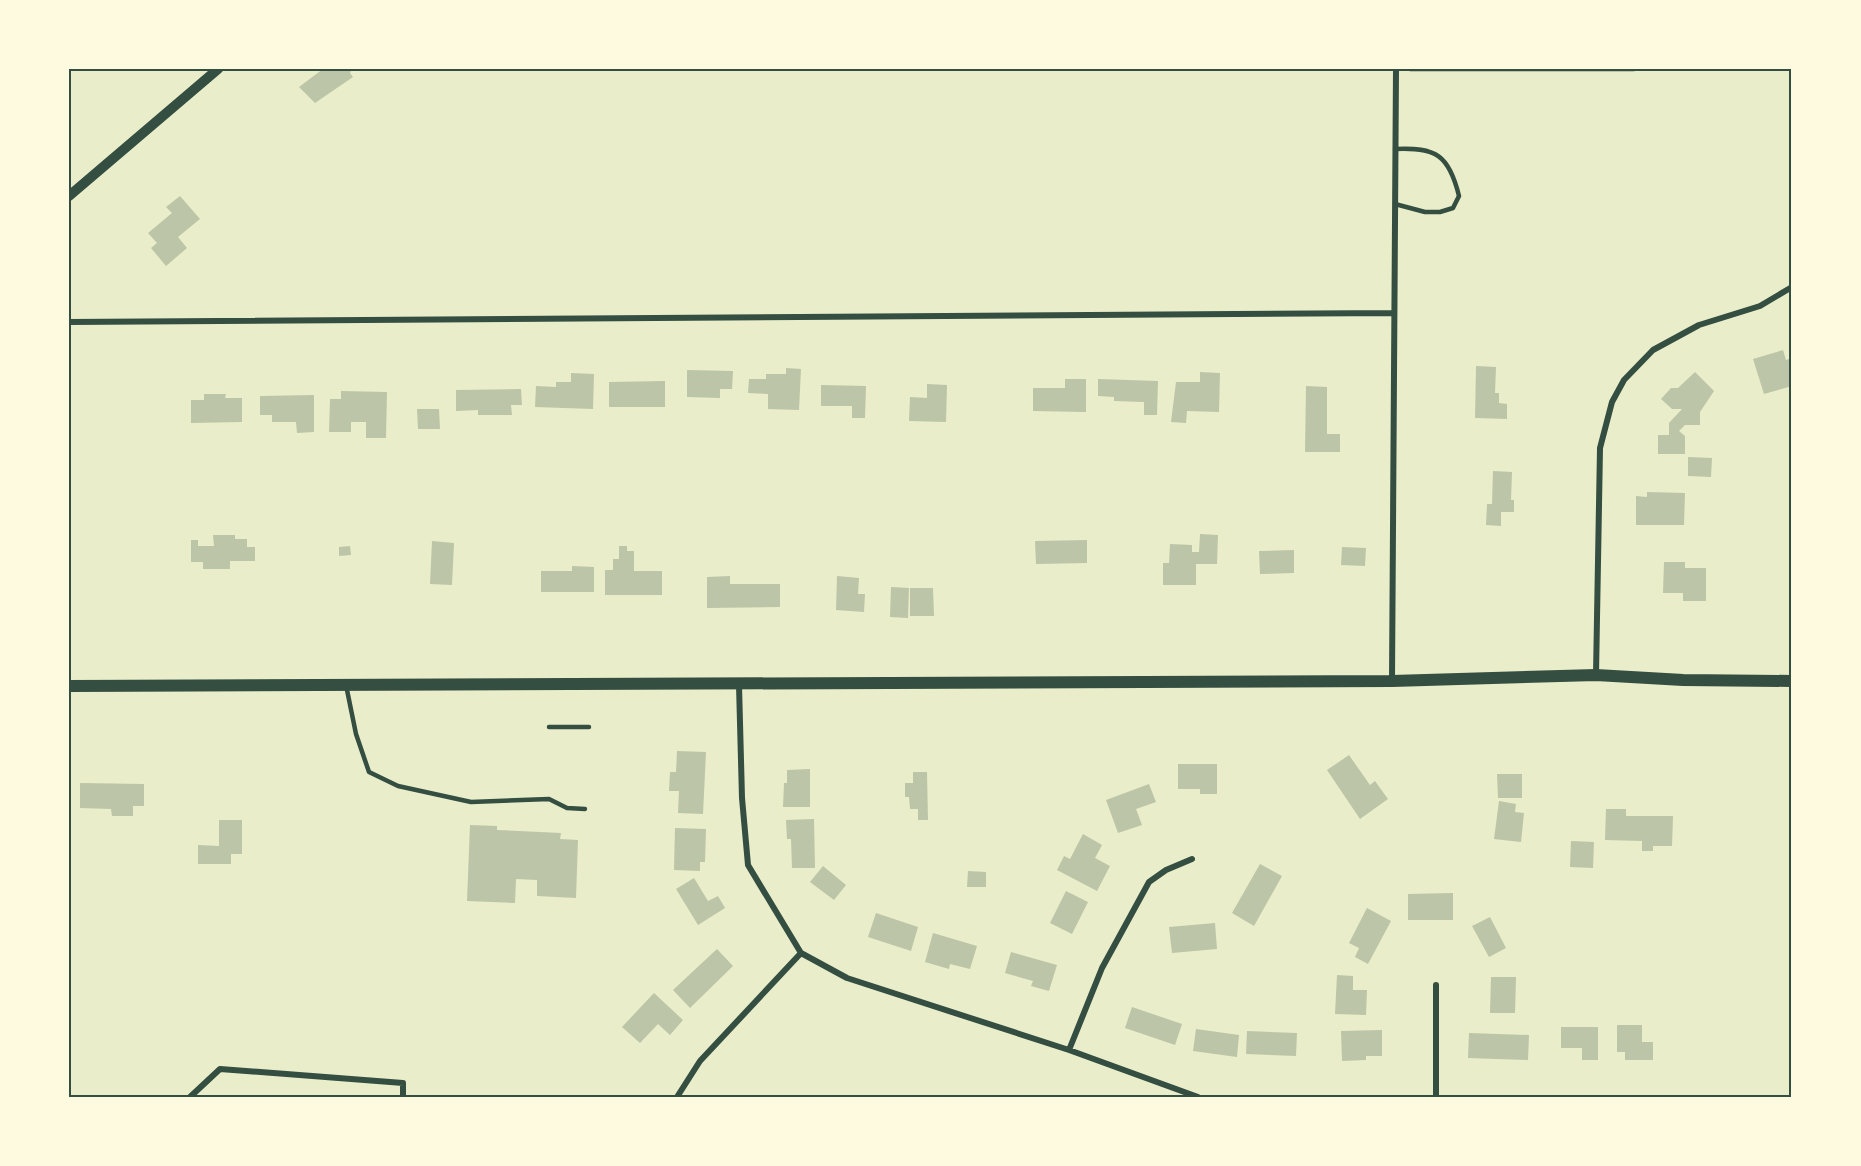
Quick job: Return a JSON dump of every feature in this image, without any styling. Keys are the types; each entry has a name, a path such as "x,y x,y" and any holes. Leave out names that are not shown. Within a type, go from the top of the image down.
{"main road":[{"path":"69,686 1392,681 1596,675 1683,680 1792,681"}],"street":[{"path":"69,195 218,69"},
{"path":"1392,681 1396,69"},
{"path":"1596,675 1600,448 1612,402 1624,380 1653,350 1699,325 1760,306 1792,287"},
{"path":"69,322 1394,313"},
{"path":"739,684 742,798 748,865 801,953 847,978 1069,1050 1198,1097"},
{"path":"1069,1050 1102,968 1149,882 1166,870 1192,859"},
{"path":"677,1097 700,1061 801,953"},
{"path":"1436,985 1436,1097"},
{"path":"190,1097 220,1069 403,1083 403,1097"}],"lane":[{"path":"1410,69 1634,69"},
{"path":"1395,149 1419,148 1435,152 1449,170 1459,196 1453,208 1440,213 1395,204"},
{"path":"346,685 356,735 369,772 398,786 471,802 549,799 567,808 585,809"},
{"path":"549,727 589,727"}],"building":[{"path":"323,69 352,69 350,73 353,77 315,103 299,87"},
{"path":"180,196 200,219 178,237 187,248 166,266 151,248 157,243 148,233 172,213 166,207"},
{"path":"1783,350 1786,360 1792,358 1792,386 1764,394 1753,359"},
{"path":"1476,366 1496,367 1495,393 1499,393 1499,403 1507,404 1507,419 1475,418"},
{"path":"786,368 801,369 799,410 768,409 768,394 748,393 749,379 766,379 766,374 786,374"},
{"path":"687,370 733,371 732,389 720,389 720,398 687,397"},
{"path":"1200,372 1220,373 1219,412 1187,411 1186,423 1171,422 1176,382 1200,382"},
{"path":"1695,372 1714,391 1700,412 1700,425 1685,425 1679,431 1685,436 1685,454 1658,454 1658,435 1669,435 1669,423 1682,409 1672,409 1661,399 1671,388 1678,388"},
{"path":"571,373 594,374 593,409 535,407 536,386 556,387 556,382 571,382"},
{"path":"1065,379 1086,379 1086,412 1033,411 1033,388 1065,388"},
{"path":"1098,379 1158,381 1157,415 1144,415 1144,402 1114,401 1114,397 1098,396"},
{"path":"665,381 665,407 609,407 609,382"},
{"path":"927,384 947,385 946,422 909,421 910,397 927,398"},
{"path":"821,385 866,386 865,418 852,418 852,406 821,406"},
{"path":"1306,386 1327,387 1327,434 1340,434 1340,452 1305,452"},
{"path":"521,389 522,405 511,405 512,415 478,415 478,410 456,411 456,390"},
{"path":"341,391 387,392 386,438 366,438 366,422 351,422 351,432 329,432 330,399 341,399"},
{"path":"204,394 226,394 225,398 242,398 242,422 191,423 191,400 204,400"},
{"path":"314,395 314,432 297,433 296,422 272,422 272,415 260,415 260,396"},
{"path":"417,409 439,409 440,429 418,429"},
{"path":"1688,457 1712,458 1711,477 1688,476"},
{"path":"1493,471 1512,472 1511,500 1514,500 1514,512 1501,512 1501,526 1486,525 1487,504 1492,504"},
{"path":"1647,492 1685,493 1684,525 1636,525 1636,496 1647,497"},
{"path":"1200,534 1218,535 1217,564 1196,564 1196,585 1163,585 1163,563 1169,563 1170,544 1192,545 1192,552 1199,552"},
{"path":"213,535 235,535 235,539 247,539 247,547 255,547 255,561 230,561 230,569 203,569 203,562 191,562 191,540 198,540 198,546 214,546"},
{"path":"1087,540 1087,563 1036,564 1035,541"},
{"path":"432,541 454,543 452,585 430,584"},
{"path":"350,546 351,555 339,556 339,547"},
{"path":"619,546 627,546 627,551 634,551 634,571 662,571 662,595 605,595 605,570 613,570 613,559 619,559"},
{"path":"1342,547 1366,548 1365,566 1341,565"},
{"path":"1294,550 1294,573 1260,574 1259,551"},
{"path":"1664,562 1685,562 1685,568 1706,568 1706,601 1683,601 1683,593 1663,593"},
{"path":"572,566 594,567 594,592 541,592 541,571 572,571"},
{"path":"730,576 730,584 780,584 780,607 707,608 707,577"},
{"path":"837,576 859,578 858,594 865,594 864,612 836,610"},
{"path":"891,587 909,588 908,618 890,617"},
{"path":"910,588 933,588 934,616 910,616"},
{"path":"677,751 706,752 703,814 678,813 679,791 669,791 670,772 676,772"},
{"path":"1349,755 1370,785 1375,781 1388,799 1360,819 1327,770"},
{"path":"1178,764 1217,764 1217,794 1200,794 1200,789 1178,789"},
{"path":"810,769 810,807 783,807 787,770"},
{"path":"913,772 927,772 928,820 918,820 918,809 910,809 909,797 905,797 905,783 913,783"},
{"path":"1497,774 1522,774 1522,798 1498,798"},
{"path":"80,783 144,784 144,806 133,806 133,816 112,816 111,809 80,808"},
{"path":"1149,784 1156,802 1136,809 1142,825 1118,833 1106,800"},
{"path":"1499,801 1516,804 1515,812 1524,813 1521,842 1494,839"},
{"path":"1606,809 1626,809 1626,816 1673,816 1672,846 1653,846 1653,851 1642,851 1642,841 1605,840"},
{"path":"814,819 815,868 792,868 791,839 787,839 786,820"},
{"path":"219,820 242,820 242,854 231,854 231,864 198,864 198,845 219,846"},
{"path":"470,825 497,826 497,830 561,833 560,839 578,840 576,898 537,896 537,880 516,879 515,903 467,901"},
{"path":"675,828 706,829 705,862 700,862 700,871 674,870"},
{"path":"1083,834 1102,845 1095,858 1110,866 1097,891 1057,870 1064,856 1070,859"},
{"path":"1571,841 1594,842 1593,868 1570,867"},
{"path":"1260,864 1282,876 1254,926 1232,913"},
{"path":"823,866 846,885 834,900 810,882"},
{"path":"968,871 986,872 986,887 967,887"},
{"path":"694,878 708,901 718,896 725,908 698,925 676,889"},
{"path":"1066,891 1088,902 1072,934 1050,923"},
{"path":"1453,893 1453,920 1408,920 1408,894"},
{"path":"1367,908 1391,921 1368,964 1355,957 1359,948 1349,943"},
{"path":"876,913 918,927 911,951 868,937"},
{"path":"1490,917 1506,948 1489,957 1472,926"},
{"path":"1215,923 1217,949 1172,953 1169,927"},
{"path":"933,933 977,946 970,969 950,964 949,969 925,962"},
{"path":"717,949 733,966 690,1008 673,990"},
{"path":"1011,952 1057,965 1049,991 1031,986 1033,981 1005,973"},
{"path":"1337,975 1353,976 1353,990 1367,990 1366,1015 1335,1014"},
{"path":"1491,977 1516,977 1515,1013 1490,1013"},
{"path":"654,993 683,1020 670,1035 658,1024 640,1043 622,1027"},
{"path":"1132,1007 1182,1024 1175,1045 1125,1028"},
{"path":"1617,1025 1642,1025 1642,1042 1653,1042 1653,1060 1625,1060 1625,1052 1617,1052"},
{"path":"1561,1027 1598,1027 1598,1060 1582,1060 1582,1048 1561,1048"},
{"path":"1196,1029 1239,1035 1237,1057 1193,1051"},
{"path":"1382,1030 1382,1056 1366,1056 1366,1060 1342,1061 1341,1031"},
{"path":"1247,1031 1297,1033 1296,1056 1246,1054"},
{"path":"1469,1033 1529,1035 1528,1060 1468,1058"}]}
